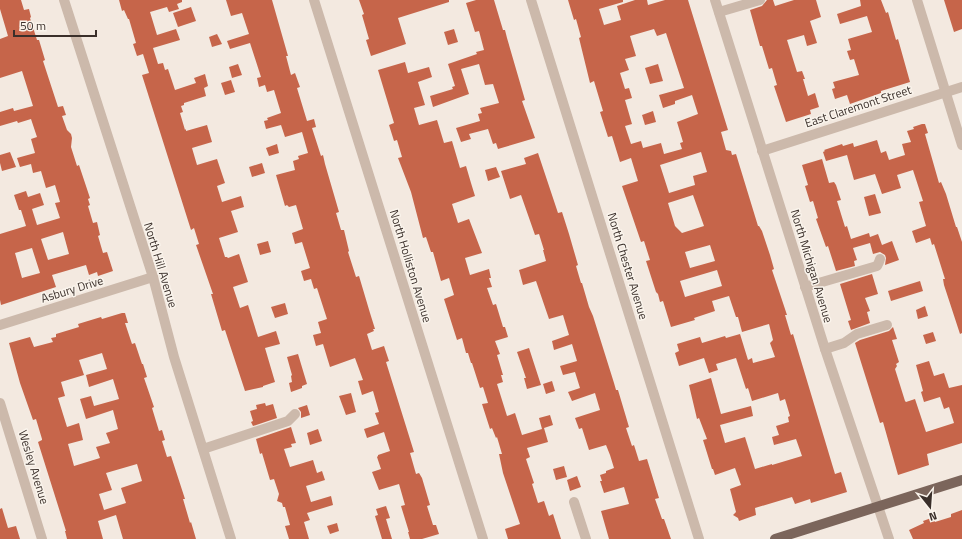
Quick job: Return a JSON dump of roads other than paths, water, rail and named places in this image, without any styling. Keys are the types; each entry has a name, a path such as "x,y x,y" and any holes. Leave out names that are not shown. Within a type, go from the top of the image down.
{"main road":[{"path":"776,539 878,508 962,480"}],"street":[{"name":"North Hill Avenue","path":"64,0 153,277 174,357 231,539"},
{"name":"North Holliston Avenue","path":"314,0 483,539"},
{"name":"North Chester Avenue","path":"531,0 700,539"},
{"name":"North Michigan Avenue","path":"715,0 805,287 889,539"},
{"path":"719,12 760,0"},
{"path":"917,0 962,145"},
{"name":"East Claremont Street","path":"762,151 962,87"},
{"path":"805,287 877,266 880,259"},
{"name":"Asbury Drive","path":"0,325 153,277"},
{"path":"825,348 844,343 855,335 886,325"},
{"name":"Wesley Avenue","path":"0,403 42,539"},
{"path":"203,449 288,421 295,414"},
{"path":"574,502 586,539"}]}
